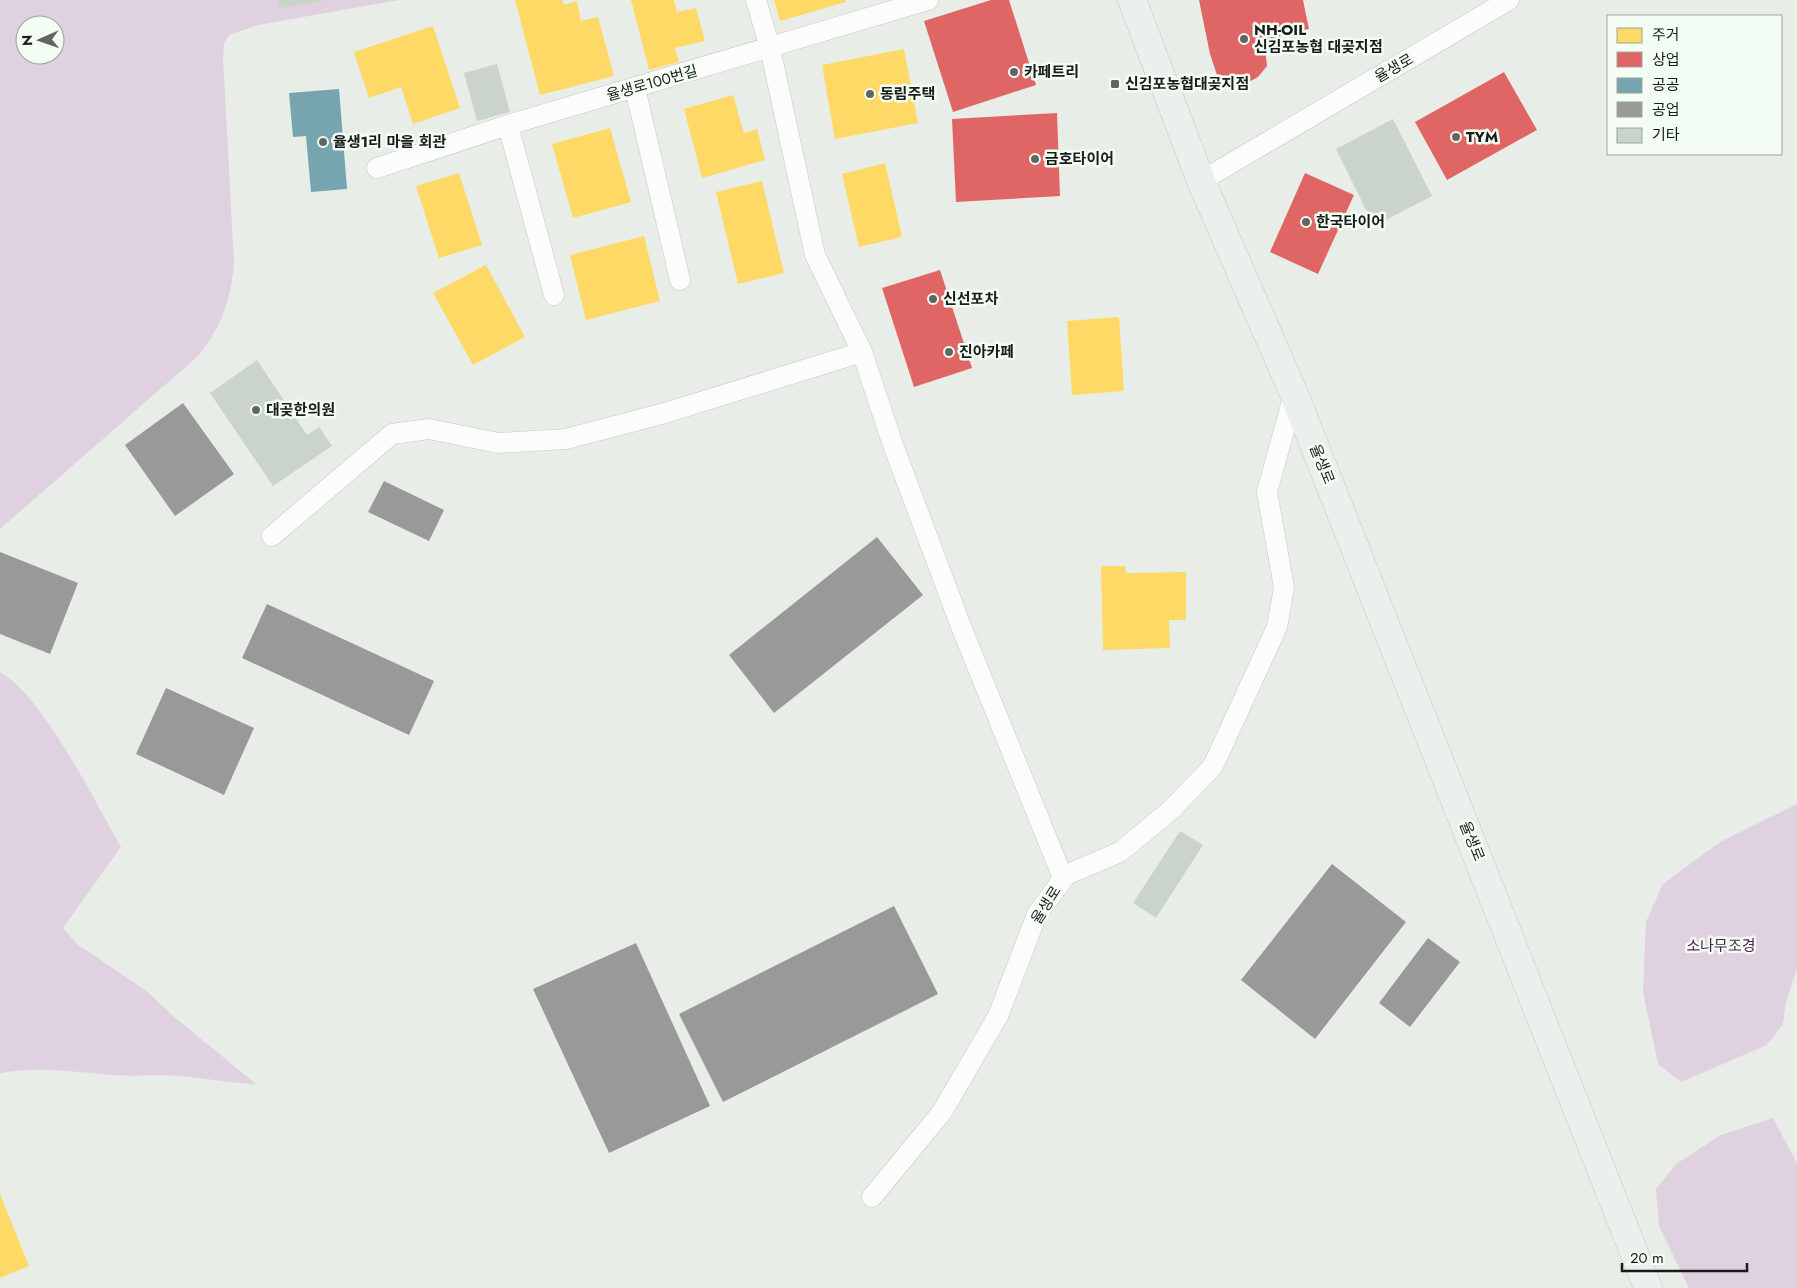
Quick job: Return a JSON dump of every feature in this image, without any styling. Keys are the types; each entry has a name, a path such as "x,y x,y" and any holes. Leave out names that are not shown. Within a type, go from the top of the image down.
{"street":[{"name":"율생로","path":"1132,0 1201,181 1294,394 1648,1288"}],"lane":[{"path":"756,0 770,48 814,255 862,352 893,445 962,629 1063,878"},
{"name":"율생로","path":"1201,181 1510,0"},
{"name":"율생로100번길","path":"377,168 508,125 922,1"},
{"path":"635,88 680,280"},
{"path":"508,125 554,295"},
{"path":"272,536 392,434 429,429 498,443 566,440 665,413 862,352"},
{"name":"율생로","path":"872,1197 942,1112 998,1016 1038,914 1066,874 1120,852 1171,810 1214,766 1277,627 1284,586 1267,492 1294,394"}],"green space":[{"path":"0,0 399,0 258,25 229,35 224,44 223,58 234,262 233,276 224,312 213,334 198,356 0,529"},
{"path":"0,672 33,703 50,726 83,778 121,847 63,928 77,944 148,992 173,1016 256,1084 179,1076 122,1076 57,1070 0,1073"},
{"name":"소나무조경","path":"1797,804 1797,968 1786,1002 1783,1024 1767,1045 1681,1082 1658,1064 1643,992 1646,922 1663,884 1720,842"},
{"path":"1773,1118 1797,1163 1797,1288 1689,1288 1659,1226 1656,1189 1676,1164 1721,1135"}],"building: 주거":[{"path":"515,0 562,0 564,5 577,1 581,21 598,17 614,76 540,95"},
{"path":"631,0 674,0 677,12 696,8 705,41 675,48 679,62 649,70"},
{"path":"774,0 845,0 846,2 780,21"},
{"path":"433,26 460,108 413,124 401,87 369,98 354,52"},
{"name":"동림주택","path":"904,49 918,123 835,139 822,65"},
{"path":"733,95 744,133 757,129 765,160 702,178 684,109"},
{"path":"610,128 631,202 573,218 552,144"},
{"path":"885,163 902,237 859,247 842,174"},
{"path":"459,173 482,245 439,258 416,186"},
{"path":"762,181 784,273 738,284 716,192"},
{"path":"644,236 660,301 586,320 570,255"},
{"path":"486,265 525,337 473,365 433,293"},
{"path":"1119,317 1124,391 1072,395 1067,321"},
{"path":"1101,566 1125,566 1126,573 1186,572 1186,620 1169,620 1170,648 1103,650"},
{"path":"0,1194 29,1266 0,1278"}],"building: 상업":[{"path":"991,0 1009,0 1036,85 953,112 924,21"},
{"name":"NH-OIL 신김포농협 대곶지점","path":"1199,0 1303,0 1309,29 1280,34 1282,44 1265,47 1267,66 1258,77 1249,82 1231,83 1217,75 1210,54"},
{"path":"1504,72 1537,130 1447,180 1415,122"},
{"path":"1057,113 1060,196 956,202 952,119"},
{"path":"1305,173 1354,195 1318,274 1270,252"},
{"path":"940,270 972,368 914,387 882,288"}],"building: 공공":[{"path":"339,89 347,189 311,192 306,136 293,137 289,93"}],"building: 공업":[{"path":"183,403 234,474 175,516 125,445"},
{"path":"384,481 444,510 429,541 368,512"},
{"path":"877,537 923,595 774,713 729,655"},
{"path":"0,552 78,583 50,654 0,634"},
{"path":"267,604 434,681 409,735 242,658"},
{"path":"166,688 254,728 224,795 136,754"},
{"path":"1332,864 1406,922 1315,1039 1241,980"},
{"path":"894,906 938,994 723,1102 679,1014"},
{"path":"1428,938 1460,962 1410,1027 1379,1003"},
{"path":"636,943 710,1106 609,1153 533,989"}],"building: 기타":[{"path":"278,0 323,0 323,1 279,8"},
{"path":"497,64 510,112 477,121 464,73"},
{"path":"1393,119 1432,196 1374,226 1336,149"},
{"name":"대곶한의원","path":"257,360 307,435 319,427 332,446 273,486 210,393"},
{"path":"1180,831 1203,845 1156,918 1133,903"}],"place":[{"name":"NH-OIL 신김포농협 대곶지점","path":"1244,39"},
{"name":"카페트리","path":"1014,72"},
{"name":"신김포농협대곶지점","path":"1115,84"},
{"name":"동림주택","path":"870,94"},
{"name":"TYM","path":"1456,137"},
{"name":"율생1리 마을 회관","path":"323,142"},
{"name":"금호타이어","path":"1035,159"},
{"name":"한국타이어","path":"1306,222"},
{"name":"신선포차","path":"933,299"},
{"name":"진아카페","path":"949,352"},
{"name":"대곶한의원","path":"256,410"}]}
